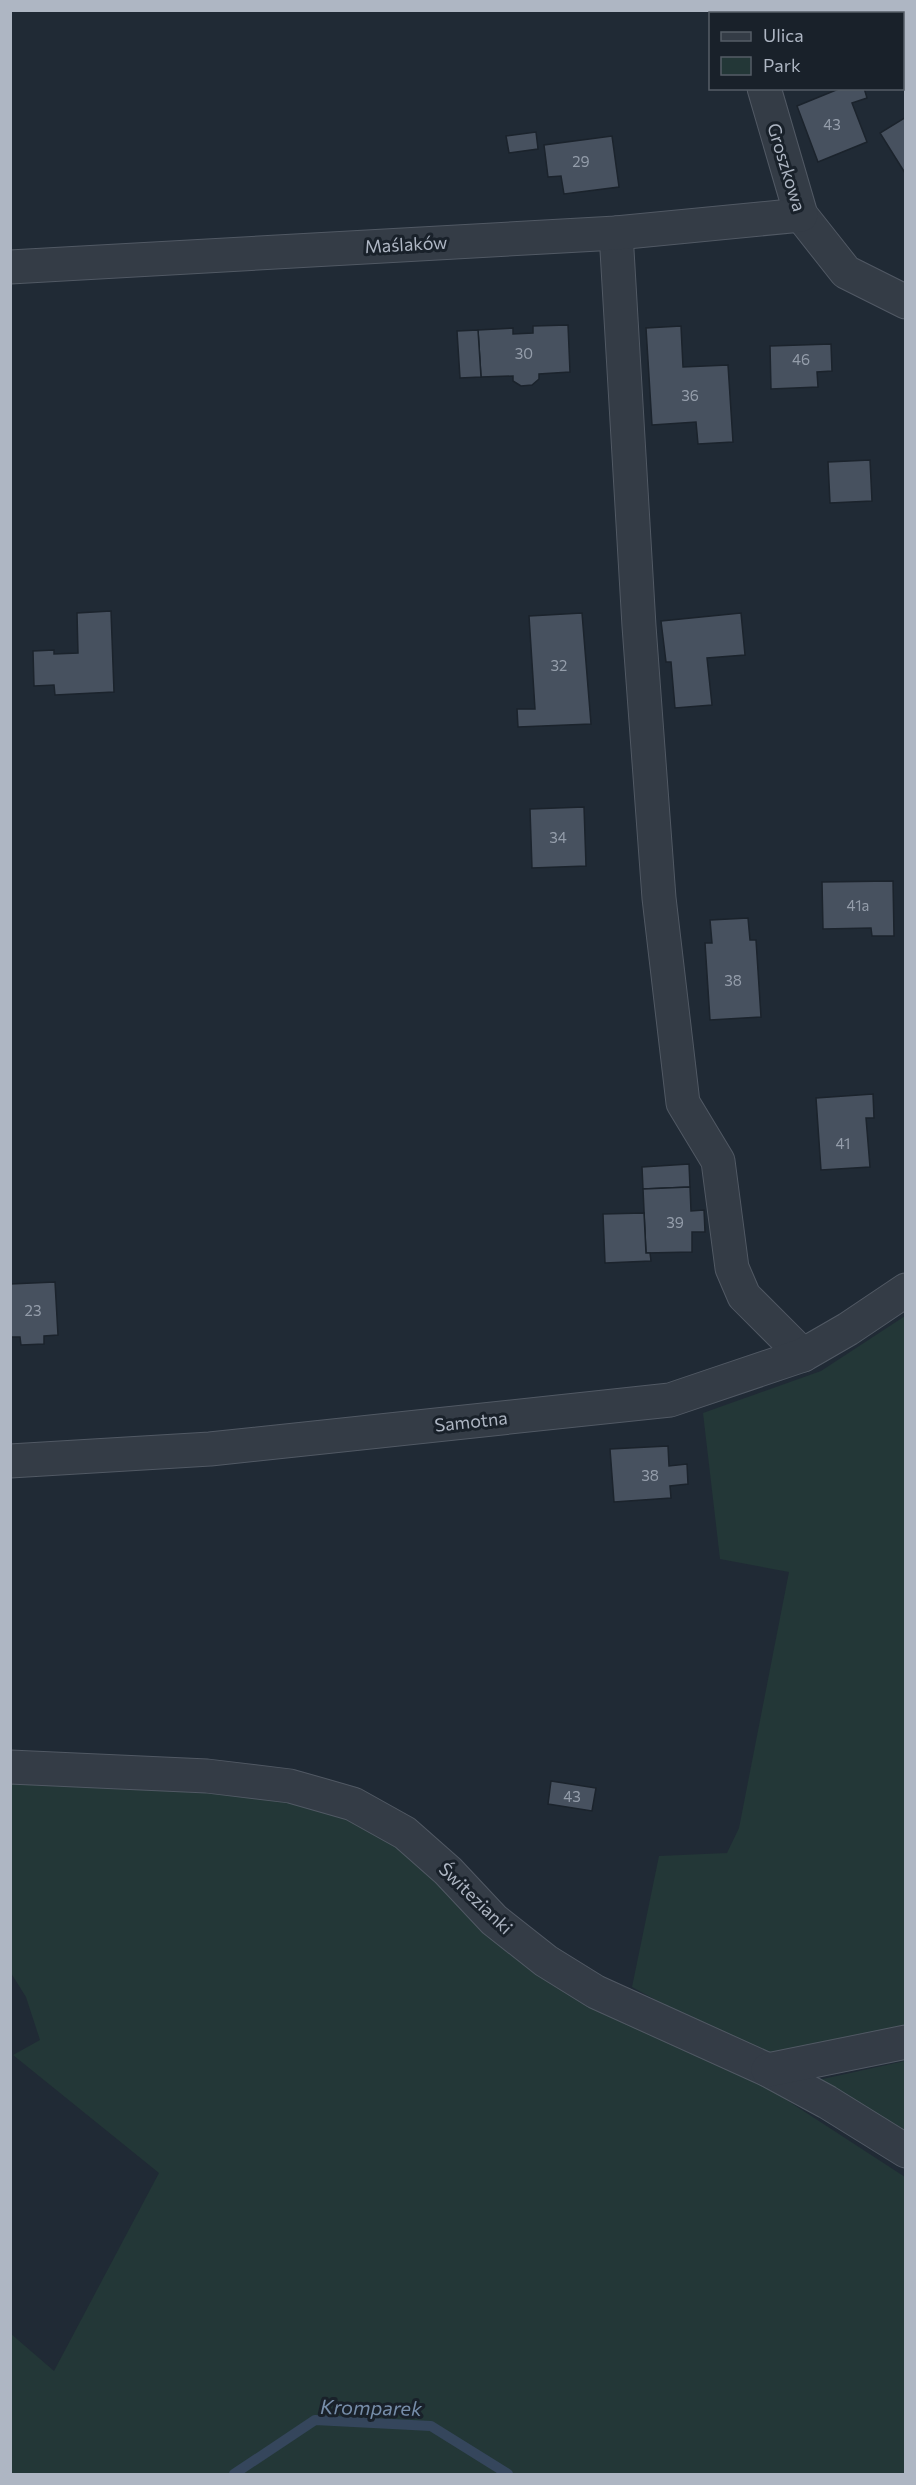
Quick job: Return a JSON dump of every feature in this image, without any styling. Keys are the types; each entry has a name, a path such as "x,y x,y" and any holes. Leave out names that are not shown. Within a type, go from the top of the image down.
{"street":[{"name":"Groszkowa","path":"765,90 801,215 846,272 906,302"},
{"name":"Maślaków","path":"10,267 616,233 801,215"},
{"path":"616,233 639,626 659,898 683,1103 718,1161 732,1269 744,1296 803,1355"},
{"name":"Samotna","path":"10,1461 210,1449 670,1400 803,1355 906,1290"},
{"name":"Świtezianki","path":"10,1767 207,1776 290,1786 353,1804 405,1833 448,1871 494,1920 546,1961 596,1992 768,2070 827,2102 906,2151"},
{"path":"768,2070 906,2042"}],"green space":[{"path":"905,1316 905,2025 762,2058 632,1987 659,1856 727,1853 739,1828 789,1572 720,1559 703,1413 821,1371"},
{"path":"11,1774 209,1783 349,1811 398,1847 905,2177 905,2474 11,2474 10,2333 54,2371 159,2173 13,2055 40,2040 26,1997 11,1973"},
{"path":"905,2061 905,2136 818,2080"}],"building":[{"path":"836,90 865,90 867,98 852,103 867,142 818,162 797,106"},
{"path":"906,117 906,172 905,173 880,133"},
{"path":"536,132 538,149 509,153 506,136"},
{"path":"612,136 619,187 564,194 561,176 548,177 544,145"},
{"path":"568,325 570,372 539,374 539,379 532,385 521,386 513,381 513,376 481,377 478,330 513,328 513,334 533,333 533,326"},
{"path":"681,326 683,367 728,365 733,442 698,444 696,422 652,425 646,328"},
{"path":"478,330 481,377 460,378 457,331"},
{"path":"831,344 832,371 817,372 818,387 771,389 770,346"},
{"path":"870,460 872,501 830,503 828,462"},
{"path":"111,611 114,692 55,695 54,685 34,686 33,651 54,650 54,654 78,653 77,613"},
{"path":"582,613 591,724 518,727 517,709 535,709 529,616"},
{"path":"741,613 745,655 707,658 712,705 675,708 671,662 666,662 661,621"},
{"path":"584,807 586,866 532,868 530,809"},
{"path":"893,881 894,936 872,936 871,928 823,929 822,882"},
{"path":"748,918 750,940 756,940 761,1017 710,1020 705,943 712,943 710,920"},
{"path":"873,1094 874,1118 866,1118 870,1167 821,1170 816,1098"},
{"path":"689,1164 690,1187 643,1189 642,1167"},
{"path":"690,1187 691,1211 704,1210 705,1232 692,1232 692,1252 646,1253 643,1189"},
{"path":"644,1213 646,1253 650,1253 651,1261 605,1263 603,1214"},
{"path":"55,1282 58,1335 44,1336 44,1344 21,1345 20,1337 10,1337 10,1284"},
{"path":"668,1446 669,1466 687,1464 688,1484 670,1486 671,1498 614,1502 610,1449"},
{"path":"551,1781 596,1788 592,1811 548,1804"}],"waterway":[{"name":"Kromparek","path":"234,2474 315,2420 431,2426 508,2474"}]}
